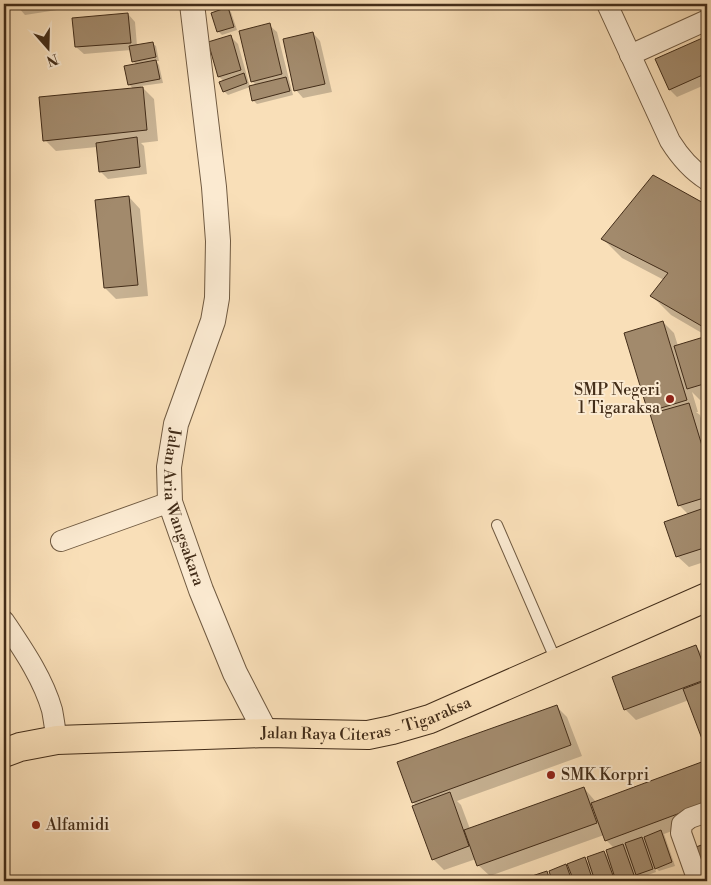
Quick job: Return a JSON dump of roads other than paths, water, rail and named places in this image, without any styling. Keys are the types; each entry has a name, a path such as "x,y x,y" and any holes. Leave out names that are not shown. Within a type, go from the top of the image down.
{"main road":[{"name":"Jalan Raya Citeras - Tigaraksa","path":"4,753 20,747 57,740 266,733 368,735 392,730 430,719 707,597"}],"street":[{"name":"Jalan Aria Wangsakara","path":"192,4 214,186 218,241 216,298 213,321 176,424 169,467 170,502 201,590 235,673 266,733"},
{"path":"607,4 670,141 681,158 707,180"},
{"path":"630,55 707,20"},
{"path":"61,541 170,502"},
{"path":"4,621 38,678 52,709 57,740"},
{"path":"698,881 681,833 682,824 690,818 707,812"}],"lane":[{"path":"497,525 557,664"}],"place":[{"name":"SMP Negeri 1 Tigaraksa","path":"670,399"},
{"name":"SMK Korpri","path":"551,775"},
{"name":"Alfamidi","path":"36,825"}]}
